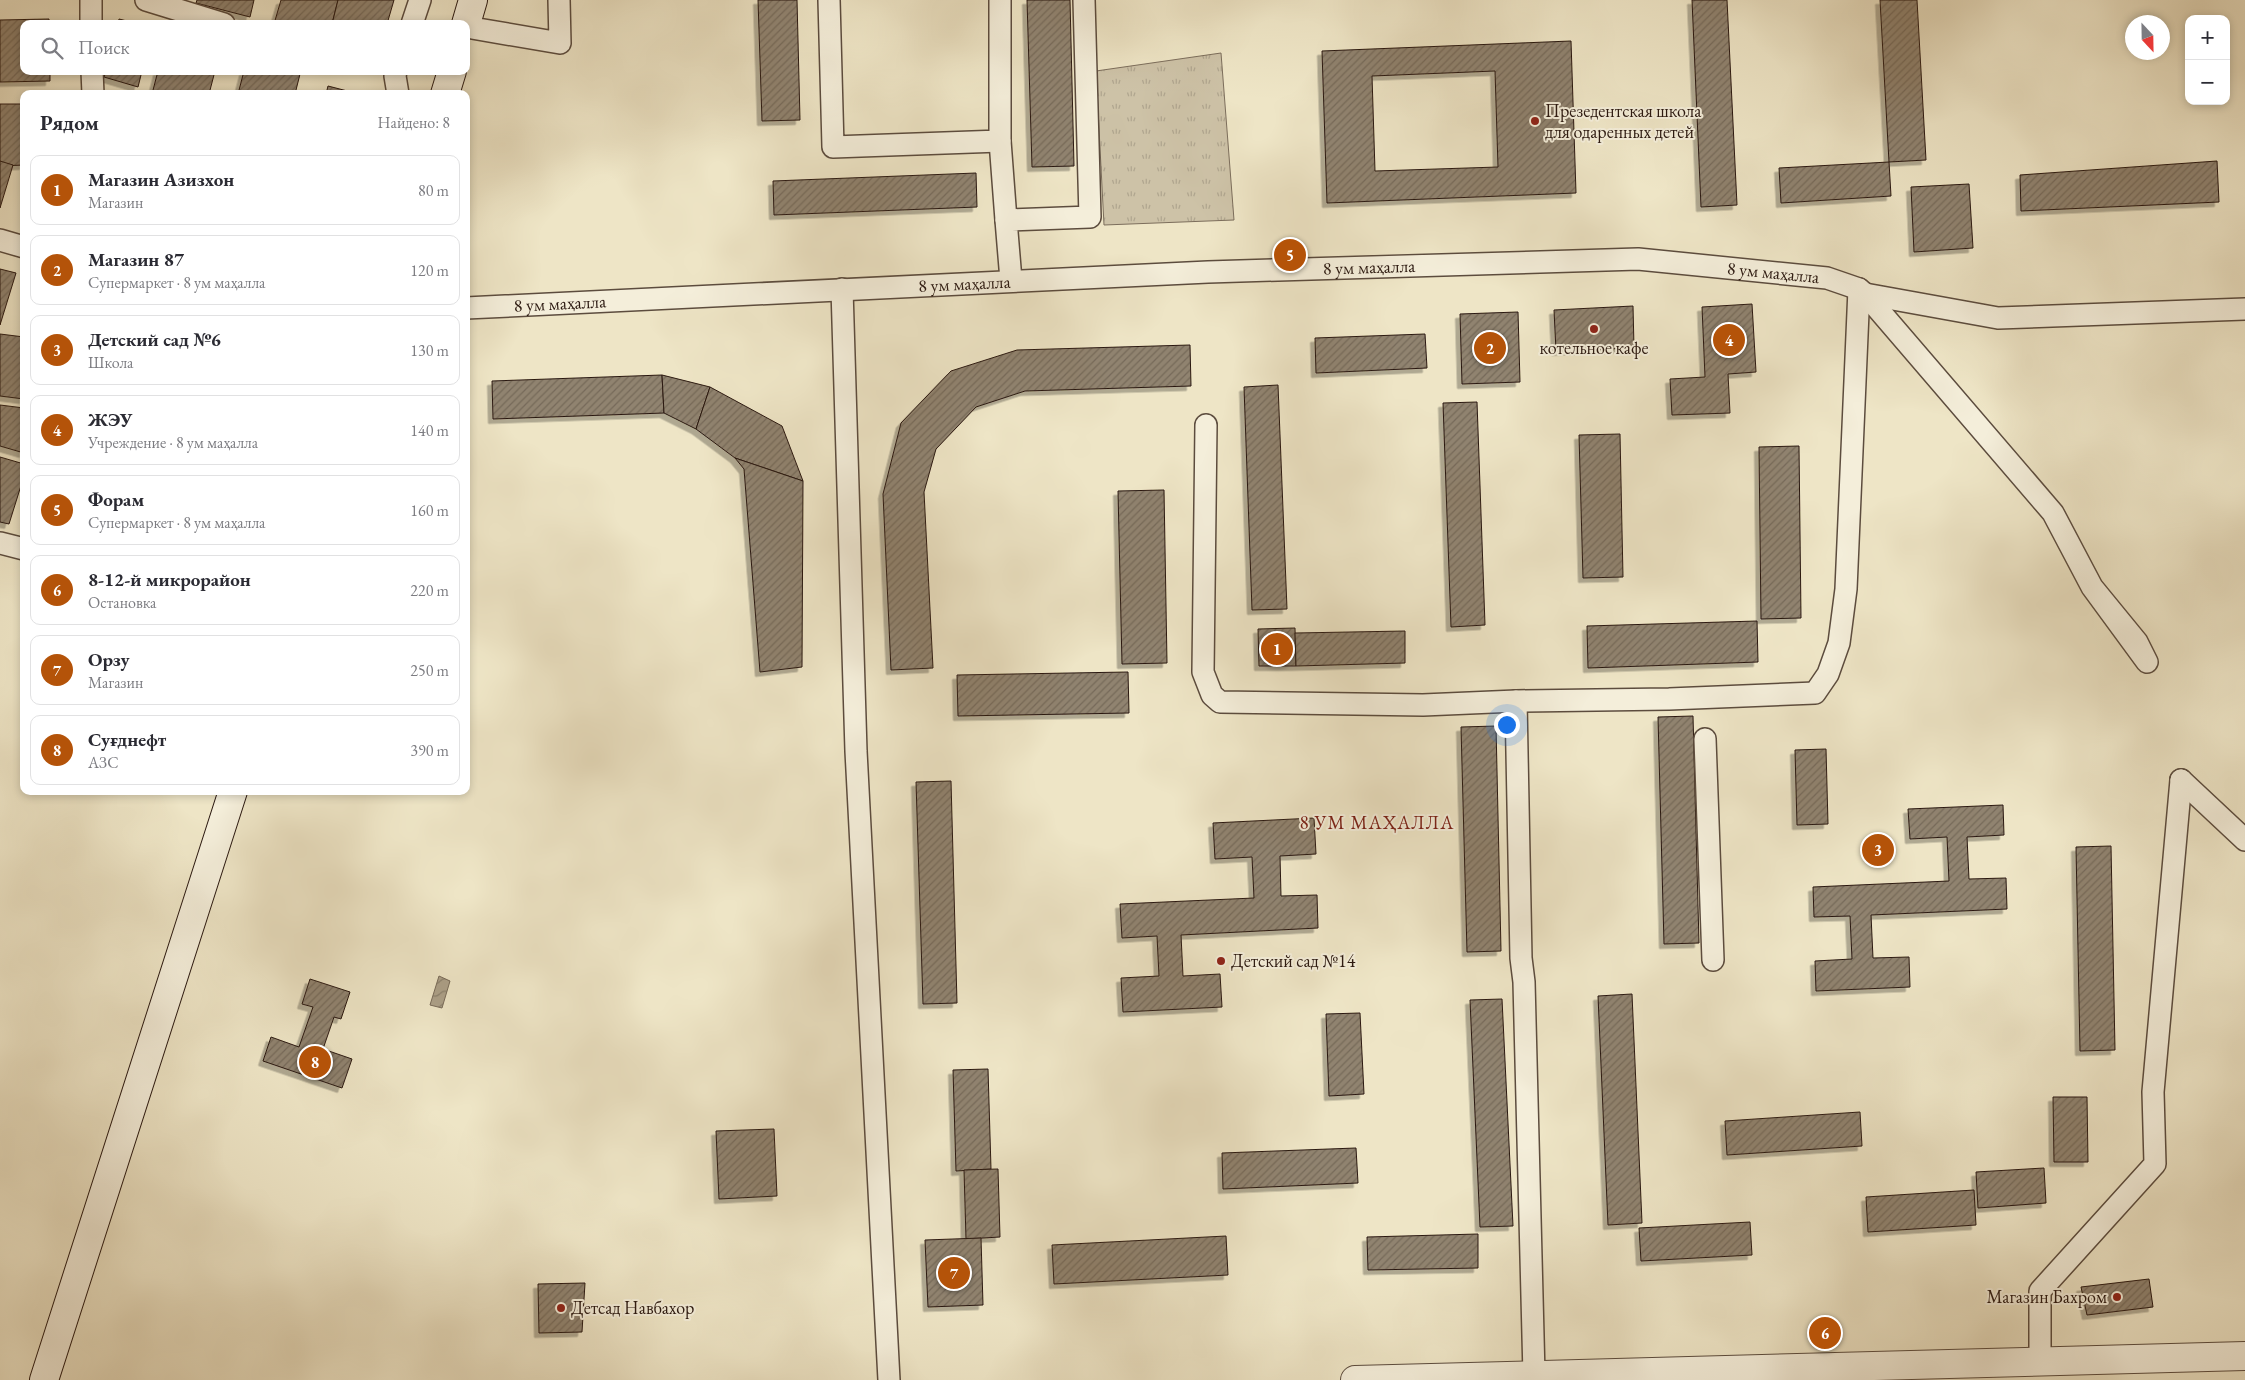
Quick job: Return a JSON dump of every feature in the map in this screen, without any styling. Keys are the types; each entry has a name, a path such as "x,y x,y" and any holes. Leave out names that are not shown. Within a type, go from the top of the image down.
{"street":[{"path":"91,0 91,20"},
{"path":"146,0 211,20"},
{"path":"413,20 420,0"},
{"path":"468,20 473,0"},
{"path":"470,27 560,43 559,0"},
{"path":"829,0 833,147 1000,141"},
{"path":"1000,0 1000,141 1010,280"},
{"path":"1006,220 1090,217 1084,0"},
{"path":"92,75 93,90"},
{"path":"446,90 451,75"},
{"path":"0,240 20,246"},
{"name":"8 ум маҳалла","path":"470,308 1010,280 1638,259 1827,278 1862,292 1998,318 2245,309"},
{"path":"842,289 856,751 889,1380"},
{"path":"1862,292 2053,513 2092,587"},
{"path":"1206,425 1203,672 1212,695 1220,702 1423,705 1516,701 1704,700 1816,693 1828,674 1839,643 1846,589 1862,292"},
{"path":"0,543 20,548"},
{"path":"1516,701 1521,958 1524,982 1534,1375"},
{"path":"1705,739 1713,960"},
{"path":"2040,1362 2040,1291 2156,1164 2153,1092 2181,780 2245,840"},
{"path":"44,1380 232,795"},
{"path":"1354,1380 2245,1356"}],"green space":[{"path":"1221,53 1234,220 1104,225 1096,71"}],"water":[{"path":"439,976 450,981 442,1008 430,1005"}],"building":[{"path":"197,0 254,0 250,17 196,3"},
{"path":"281,0 338,0 333,20 275,20"},
{"path":"338,0 394,0 388,20 333,20"},
{"path":"758,0 797,0 800,120 762,121"},
{"path":"1027,0 1070,0 1074,166 1032,167"},
{"path":"1692,0 1727,0 1737,205 1701,207"},
{"path":"1880,0 1917,0 1926,160 1889,162"},
{"path":"49,19 20,20 20,75 50,75 50,81 0,82 0,20"},
{"name":"Презедентская школа для одаренных детей","path":"1571,41 1576,193 1327,203 1322,51","holes":["1495,71 1498,167 1375,171 1372,76"]},
{"path":"105,75 141,75 138,87 104,77"},
{"path":"157,75 214,75 210,90 153,90"},
{"path":"243,75 300,75 296,90 239,90"},
{"path":"328,86 344,90 327,90"},
{"path":"0,104 20,104 20,165 0,166"},
{"path":"0,161 13,165 0,208"},
{"path":"2217,161 2219,202 2021,211 2020,175"},
{"path":"1889,162 1891,196 1781,203 1779,168"},
{"path":"976,173 977,207 774,215 773,181"},
{"path":"1969,184 1973,248 1914,252 1911,187"},
{"path":"0,269 16,273 0,325"},
{"path":"1752,304 1756,372 1728,374 1730,413 1672,415 1670,379 1705,377 1702,307"},
{"name":"котельное кафе","path":"1633,306 1634,348 1556,351 1554,310"},
{"path":"1518,312 1520,382 1462,384 1460,314"},
{"path":"0,334 20,336 20,398 0,396"},
{"path":"1425,334 1427,368 1316,373 1315,338"},
{"path":"1190,345 1191,386 1025,391 976,407 936,449 924,492 933,668 891,670 883,494 901,423 951,371 1017,350"},
{"path":"662,375 664,413 493,419 492,381"},
{"path":"662,375 710,387 696,429 664,413"},
{"path":"1278,385 1287,609 1252,610 1244,387"},
{"path":"710,387 782,426 803,481 735,458 696,429"},
{"path":"1477,402 1485,625 1451,627 1443,403"},
{"path":"0,405 20,408 20,452 0,446"},
{"path":"1620,434 1623,577 1583,578 1579,435"},
{"path":"1799,446 1801,618 1761,619 1759,447"},
{"path":"0,457 20,463 20,489 9,524 0,522"},
{"path":"735,458 803,481 802,667 760,672 744,469"},
{"path":"1164,490 1167,663 1122,664 1118,491"},
{"path":"1757,621 1758,662 1588,668 1587,626"},
{"path":"1295,628 1296,666 1259,666 1258,629"},
{"path":"1405,631 1405,663 1296,666 1295,633"},
{"path":"1128,672 1129,713 958,716 957,675"},
{"path":"1693,716 1699,943 1664,944 1658,717"},
{"path":"1496,726 1501,951 1467,952 1461,727"},
{"path":"1826,749 1828,824 1797,825 1795,750"},
{"path":"951,781 957,1003 923,1004 916,782"},
{"path":"2003,805 2004,835 1967,837 1969,879 2006,878 2007,909 1871,915 1873,958 1909,957 1910,987 1816,991 1815,961 1852,959 1850,916 1814,917 1813,887 1949,881 1947,837 1910,839 1908,809"},
{"path":"1314,818 1316,854 1280,856 1281,896 1317,895 1318,928 1181,935 1183,976 1220,974 1222,1007 1123,1012 1121,978 1159,976 1157,936 1122,938 1120,904 1254,898 1252,857 1215,859 1213,823"},
{"path":"2111,846 2115,1050 2080,1051 2076,847"},
{"path":"310,979 350,992 341,1019 334,1017 323,1049 352,1059 342,1088 263,1061 271,1037 299,1047 313,1007 302,1004"},
{"path":"1632,994 1642,1223 1608,1225 1598,996"},
{"path":"1502,999 1513,1226 1480,1227 1470,1000"},
{"path":"1360,1013 1364,1094 1329,1096 1326,1014"},
{"path":"988,1069 991,1169 956,1171 953,1070"},
{"path":"2053,1097 2087,1097 2088,1162 2054,1162"},
{"path":"1860,1112 1862,1146 1727,1155 1725,1121"},
{"path":"774,1129 777,1196 719,1199 716,1131"},
{"path":"1356,1148 1358,1183 1223,1189 1222,1153"},
{"path":"2044,1168 2046,1203 1978,1208 1976,1172"},
{"path":"998,1169 1000,1237 966,1239 964,1170"},
{"path":"1974,1190 1976,1225 1868,1232 1866,1197"},
{"path":"1750,1222 1752,1255 1641,1261 1639,1228"},
{"path":"1478,1234 1478,1268 1368,1270 1367,1237"},
{"path":"1226,1236 1228,1275 1054,1284 1052,1245"},
{"path":"981,1238 983,1305 928,1307 925,1240"},
{"name":"Магазин Бахром","path":"2149,1279 2153,1307 2087,1315 2081,1287"},
{"name":"Детсад Навбахор","path":"585,1283 582,1332 539,1333 538,1284"}],"place":[{"name":"Презедентская школа для одаренных детей","path":"1535,121"},
{"name":"Форам","path":"1290,255"},
{"name":"котельное кафе","path":"1594,329"},
{"name":"ЖЭУ","path":"1729,340"},
{"name":"Магазин 87","path":"1490,348"},
{"name":"Магазин Азизхон","path":"1277,649"},
{"name":"Детский сад №6","path":"1878,850"},
{"name":"Детский сад №14","path":"1221,961"},
{"name":"Суғднефт","path":"315,1062"},
{"name":"Орзу","path":"954,1273"},
{"name":"Магазин Бахром","path":"2117,1297"},
{"name":"Детсад Навбахор","path":"561,1308"},
{"name":"8-12-й микрорайон","path":"1825,1333"}],"district":[{"name":"8 УМ МАҲАЛЛА","path":"1377,822"}]}
